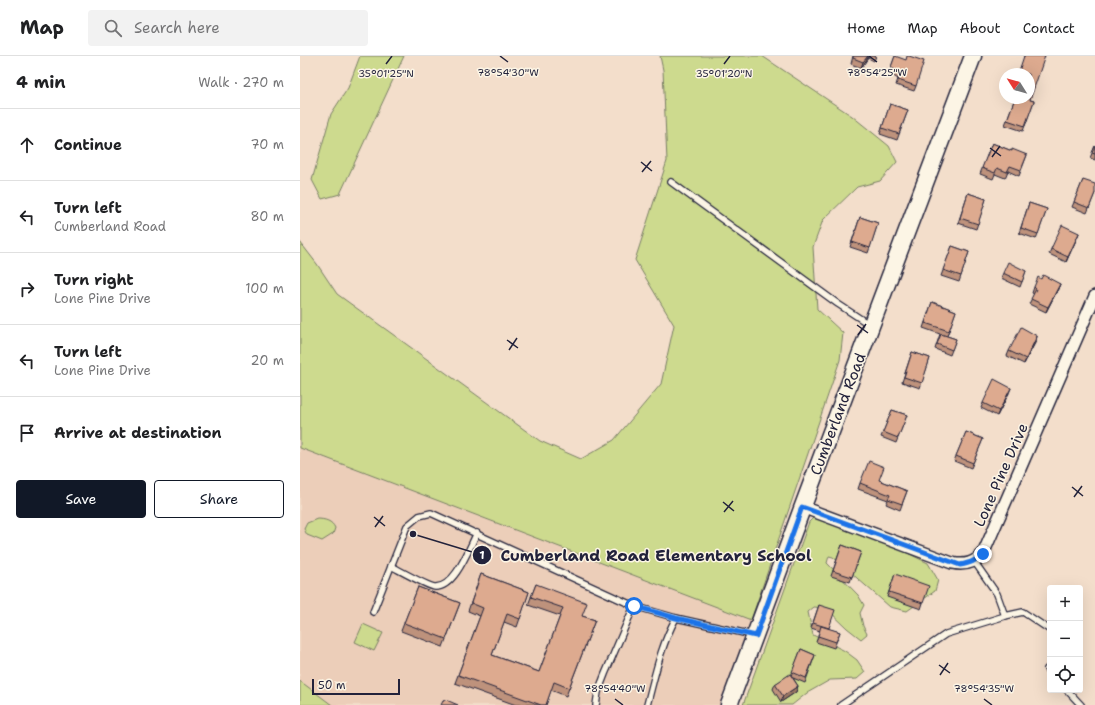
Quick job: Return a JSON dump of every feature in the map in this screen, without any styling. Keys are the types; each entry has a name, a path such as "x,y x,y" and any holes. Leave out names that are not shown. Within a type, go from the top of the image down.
{"main road":[{"name":"Cumberland Road","path":"729,705 756,636 802,507 973,56"}],"street":[{"name":"Lone Pine Drive","path":"974,561 983,554 1095,296"},
{"path":"802,507 952,563 960,565 974,561"}],"lane":[{"path":"671,182 838,304 871,326"},
{"path":"373,612 407,526 419,516 431,513 634,606 676,618 756,636"},
{"path":"391,566 434,587 442,586 456,574 477,533"},
{"path":"974,561 997,594 1005,616"},
{"path":"596,705 598,692 634,606"},
{"path":"841,705 946,634 1023,612 1047,628"},
{"path":"647,705 662,649 676,618"},
{"path":"1070,693 1081,705"}],"shaded area":[{"path":"300,448 751,620 720,705 318,705 300,689"}],"green space":[{"path":"360,56 404,56 340,194 322,199 312,180 331,114 348,88"},
{"path":"660,56 762,56 852,116 889,146 897,162 880,181 857,187 823,220 813,247 817,309 843,333 840,360 751,620 300,448 300,242 337,294 540,441 581,459 614,440 661,384 674,325 635,260 667,161 663,70"},
{"path":"814,517 895,547 928,563 938,580 935,591 907,611 890,607 833,557 829,556 827,563 858,595 864,605 860,613 863,626 867,634 861,639 826,608 814,607 808,612 813,635 845,651 857,660 865,672 857,679 830,680 807,693 792,705 743,705 809,522"},
{"path":"317,519 328,521 335,528 333,534 322,541 307,535 304,529 307,523"},
{"path":"363,624 383,633 374,651 355,642"},
{"path":"300,681 332,705 300,705"}],"building":[{"path":"853,56 868,56 863,62 853,58"},
{"path":"895,56 906,60 907,56 909,56 924,61 916,86 898,80 900,74 891,67"},
{"path":"1024,56 1045,56 1035,85 1035,68 1020,68"},
{"path":"890,104 908,110 899,134 882,128"},
{"path":"1013,104 1033,104 1025,126 1007,120"},
{"path":"992,143 1027,155 1021,170 1010,166 1007,172 997,168 995,173 982,168"},
{"path":"1095,146 1095,154 1092,153"},
{"path":"1083,180 1095,184 1095,193 1089,208 1074,202"},
{"path":"968,193 986,199 978,224 960,218"},
{"path":"1029,203 1047,209 1038,234 1021,228"},
{"path":"860,217 878,223 870,248 852,242"},
{"path":"1062,225 1079,233 1068,257 1051,249"},
{"path":"952,246 969,252 961,276 943,270"},
{"path":"1008,262 1026,271 1022,282 1003,273"},
{"path":"1043,275 1060,284 1048,307 1031,299 1036,289 1034,287 1038,277 1041,279"},
{"path":"932,302 956,311 949,331 925,323"},
{"path":"1021,327 1037,336 1026,359 1009,351"},
{"path":"941,334 956,339 952,350 937,344"},
{"path":"912,352 930,358 922,383 904,377"},
{"path":"994,379 1011,388 999,411 983,403"},
{"path":"892,410 907,415 898,438 883,432"},
{"path":"966,432 983,439 973,463 956,456"},
{"path":"869,461 884,467 879,480 907,491 902,504 888,499 890,495 860,483"},
{"path":"842,545 861,552 852,577 833,571"},
{"path":"481,574 529,592 520,619 507,614 492,655 539,672 563,608 531,597 536,584 587,603 582,616 595,620 569,688 554,682 546,705 541,705 458,675 483,608 471,603"},
{"path":"895,574 929,586 923,603 889,592"},
{"path":"418,587 460,603 446,639 404,623"},
{"path":"819,605 835,610 829,628 813,623"},
{"path":"821,626 840,632 836,642 818,636"},
{"path":"801,649 815,655 806,678 792,672"},
{"path":"790,674 798,686 783,696 775,684"},
{"path":"444,699 458,705 441,705"}],"place":[{"name":"Cumberland Road Elementary School","path":"413,534"}],"route":[{"path":"634,606 676,618 756,636 802,507 952,563 960,565 970,563 983,554"}]}
